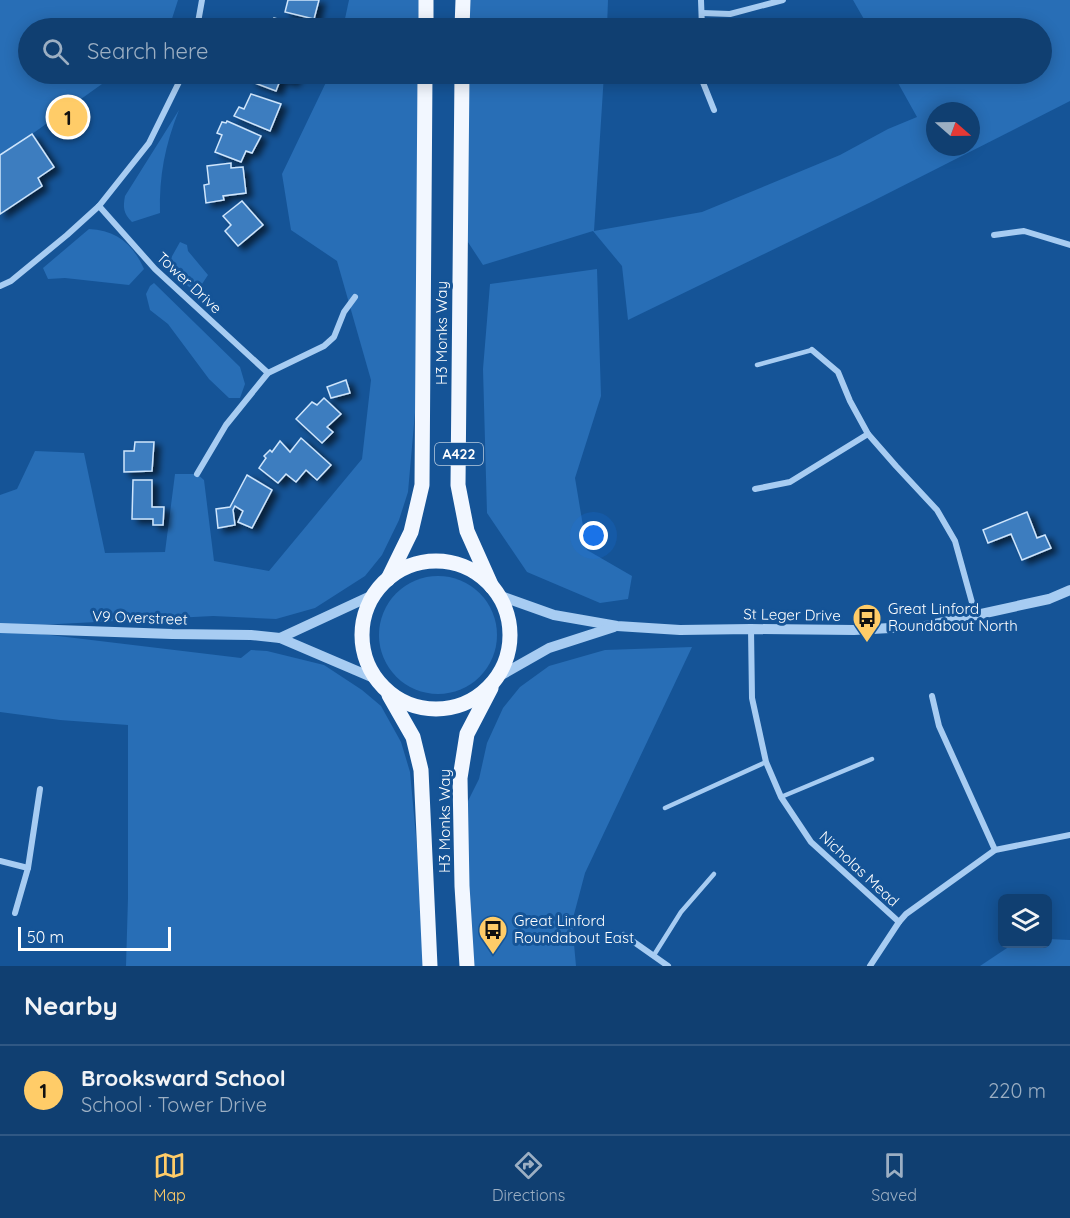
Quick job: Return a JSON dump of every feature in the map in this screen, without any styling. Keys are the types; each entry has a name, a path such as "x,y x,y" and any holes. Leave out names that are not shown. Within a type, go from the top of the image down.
{"main road":[{"path":"426,0 426,18"},
{"path":"462,18 463,0"},
{"name":"H3 Monks Way","path":"388,579 411,532 423,485 425,84"},
{"name":"H3 Monks Way","path":"462,84 458,485 467,531 495,591"},
{"path":"442,562 461,565 478,574 495,591 508,619 510,645 506,662 496,680 481,694 467,703 434,710 417,707 401,700 387,691 376,679 364,652 364,622 375,594 388,579 405,569 423,563 442,562"},
{"name":"H3 Monks Way","path":"467,966 462,886 460,778 467,734 496,680"},
{"name":"H3 Monks Way","path":"387,691 413,737 421,770 430,966"}],"street":[{"path":"199,18 202,0"},
{"path":"701,0 702,18"},
{"path":"702,13 730,14 783,0"},
{"path":"0,286 11,281 99,206 149,143 178,84"},
{"path":"704,84 714,111"},
{"name":"Tower Drive","path":"99,206 155,268 268,373"},
{"path":"994,235 1024,231 1070,245"},
{"path":"197,474 226,425 268,373 324,346 334,337 344,312 355,297"},
{"path":"812,350 838,372 850,401 868,434 937,510 955,541 976,617"},
{"path":"755,489 790,482 868,434"},
{"name":"St Leger Drive","path":"495,591 554,615 617,626 680,630 854,630 926,626 976,617 1049,599 1070,590"},
{"path":"280,638 375,594"},
{"name":"St Leger Drive","path":"496,680 549,648 617,626"},
{"name":"V9 Overstreet","path":"0,628 251,635 280,638 376,679"},
{"name":"Nicholas Mead","path":"751,629 752,698 766,762 781,797 811,842 899,922"},
{"path":"932,696 939,726 995,850"},
{"path":"15,913 28,868 40,789"},
{"name":"Nicholas Mead","path":"870,966 906,914 995,850 1070,835"},
{"path":"0,861 28,868"},
{"path":"624,935 668,966"}],"lane":[{"path":"757,365 812,350"},
{"path":"781,797 872,759"},
{"path":"665,808 766,762"},
{"path":"654,955 681,912 714,874"}],"shaded area":[{"path":"0,0 178,0 172,18 18,18 18,84 102,84 0,155"},
{"path":"349,0 426,0 426,18 345,18"},
{"path":"463,0 608,0 607,18 462,18"},
{"path":"853,0 1070,0 1070,101 980,147 980,102 926,102 926,156 962,156 628,320 622,266 593,231 483,265 460,230 462,84 603,84 594,231 702,212 840,155 888,129 917,117 899,84 1052,84 1052,18 863,18"},
{"path":"325,84 425,84 423,322 408,492 399,520 382,555 365,576 315,608 276,619 213,616 0,627 0,495 17,489 35,451 84,453 105,553 165,552 175,474 197,474 204,480 214,561 269,571 362,459 371,380 337,261 291,230 282,174"},
{"path":"179,110 164,161 160,213 132,222 124,210 125,196"},
{"path":"89,229 115,236 135,252 144,269 129,285 65,278 48,279 43,268"},
{"path":"180,242 187,245 188,251 208,275 196,293 166,267"},
{"path":"597,269 601,396 575,478 587,550 632,576 628,599 600,603 527,572 487,513 483,369 490,284"},
{"path":"154,283 240,367 245,384 240,398 229,398 209,379 168,324 150,310 146,294"},
{"path":"438,576 461,580 480,593 493,612 497,635 493,658 480,677 461,690 438,694 415,690 396,677 383,658 379,635 383,612 396,593 415,580"},
{"path":"0,629 241,658 251,650 267,651 324,665 362,690 381,706 401,742 410,772 428,966 126,966 128,725 60,720 0,712"},
{"path":"692,647 585,873 572,922 576,966 467,966 460,817 479,779 487,743 503,708 520,687 549,666 605,650"},
{"path":"1052,939 1070,940 1070,966 980,966 1007,948 1052,948"}],"building":[{"path":"288,0 319,0 314,18 285,12"},
{"path":"257,84 279,84 276,91"},
{"path":"251,94 281,104 270,131 234,116 239,107 244,109"},
{"path":"227,121 261,136 252,153 246,151 241,162 215,152 222,135 217,133 222,122"},
{"path":"32,134 54,167 38,178 42,186 0,214 0,155"},
{"path":"231,163 231,168 243,167 246,193 223,196 224,200 206,203 204,185 209,184 207,166"},
{"path":"242,201 263,225 238,246 225,231 231,225 223,216"},
{"path":"346,380 350,393 331,398 327,387"},
{"path":"324,398 341,414 327,427 333,432 322,443 296,419 312,402 317,405"},
{"path":"301,438 331,465 317,480 306,470 296,482 286,474 278,483 259,468 266,458 264,456 270,450 272,452 280,441 290,452"},
{"path":"135,442 154,442 152,471 124,472 124,451 134,451"},
{"path":"247,475 272,490 252,528 238,522 243,511 235,506 233,510 235,525 218,528 216,509 230,507"},
{"path":"133,480 152,480 152,507 164,507 163,525 153,525 153,519 132,519"},
{"path":"1027,512 1037,538 1045,535 1051,548 1022,560 1011,534 988,543 983,530"}],"place":[{"name":"Brooksward School","path":"68,117"},
{"name":"Great Linford Roundabout North","path":"867,644"},
{"name":"Great Linford Roundabout East","path":"493,956"}]}
